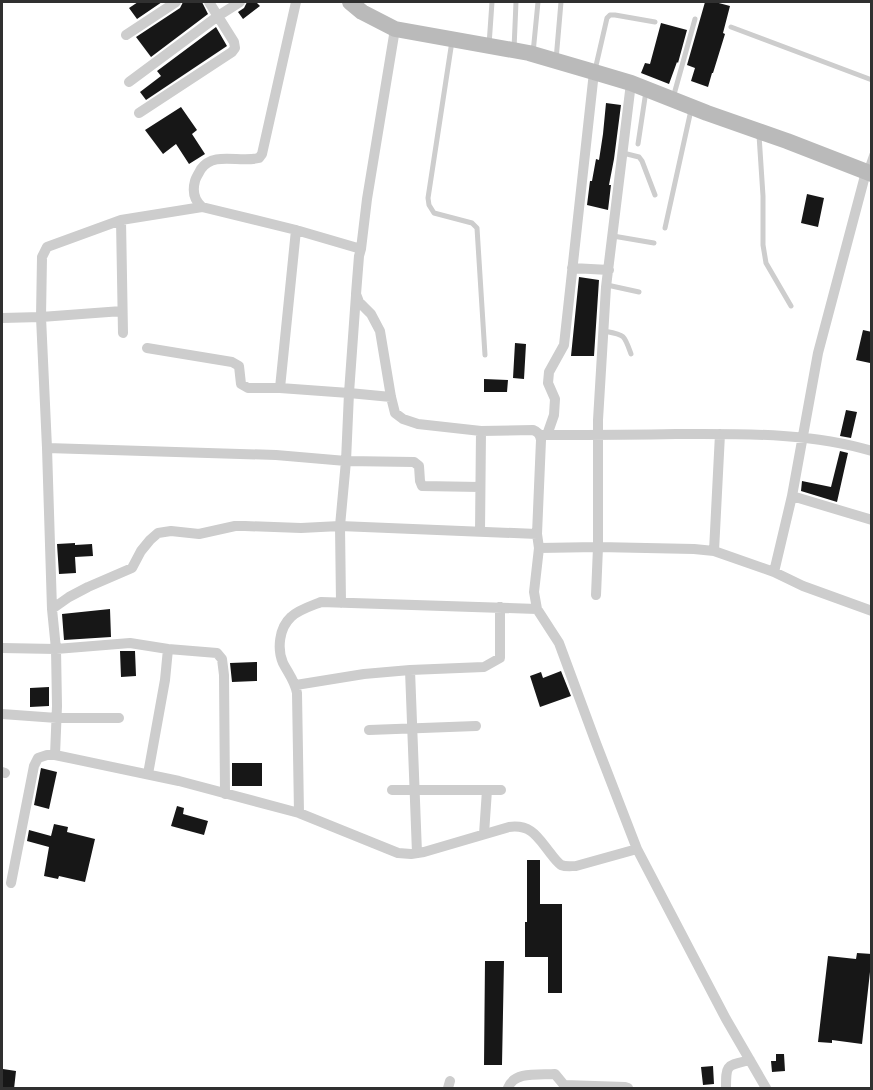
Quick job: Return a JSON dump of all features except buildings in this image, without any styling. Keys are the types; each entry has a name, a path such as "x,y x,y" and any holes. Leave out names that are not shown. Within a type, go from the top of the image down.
{"street":[{"path":"126,35 176,2"},
{"path":"139,113 235,48 234,42 209,2"},
{"path":"129,82 240,2"},
{"path":"202,207 194,196 193,188 195,178 206,163 215,159 251,160 259,158 261,154 296,2"},
{"path":"350,2 362,12 395,29 533,55 594,72 639,86 869,173 818,353 792,496 774,572"},
{"path":"341,603 340,526 358,256 361,249 395,29"},
{"path":"594,72 564,345 549,372 548,383 555,399 555,407 554,416 542,440 537,534 539,548 534,592 537,609 559,643 637,849 726,1019 766,1088 778,1089"},
{"path":"596,595 598,435 607,285 623,153 639,86"},
{"path":"55,755 56,649 52,609 40,317 42,257 47,247 121,220 202,207 361,249"},
{"path":"121,220 123,333"},
{"path":"280,388 296,230"},
{"path":"572,268 609,270"},
{"path":"356,294 359,302 371,314 380,331 395,413 403,419 418,424 481,431 533,430 544,435 720,434 803,437 872,451"},
{"path":"2,318 122,311"},
{"path":"147,348 232,362 239,366 240,384 248,388 391,396"},
{"path":"480,532 481,431"},
{"path":"714,551 720,434"},
{"path":"47,448 414,462 419,466 422,486 480,487"},
{"path":"792,496 872,520"},
{"path":"52,609 69,597 132,568 141,551 158,533 171,531 212,533 235,526 301,528 340,526 537,534"},
{"path":"539,548 598,547 714,551 872,611"},
{"path":"299,813 297,693 296,686 281,658 280,638 291,618 321,602 537,609"},
{"path":"296,686 410,670 484,667 500,658 500,607"},
{"path":"2,648 56,649 130,643 217,653 222,660 224,675 225,794"},
{"path":"148,774 165,680 168,649"},
{"path":"410,670 417,853"},
{"path":"2,714 57,718 119,718"},
{"path":"369,730 476,726"},
{"path":"11,883 35,762 42,756 55,755 207,788 299,813 398,852 417,853 509,827 523,826 531,831 556,861 568,867 637,849"},
{"path":"392,790 501,790"},
{"path":"484,834 487,790"},
{"path":"726,1089 726,1070 729,1066 750,1060"},
{"path":"508,1089 510,1082 517,1077 555,1074 564,1087 625,1087 628,1089"}],"lane":[{"path":"489,46 492,2"},
{"path":"513,51 516,2"},
{"path":"533,55 538,2"},
{"path":"556,61 561,2"},
{"path":"594,72 607,18 610,15 655,22"},
{"path":"672,99 695,19"},
{"path":"731,27 872,80"},
{"path":"452,40 428,198 434,213 472,223 477,228 485,355"},
{"path":"638,144 642,111 639,86"},
{"path":"665,228 692,107"},
{"path":"759,131 763,245 766,263 791,306"},
{"path":"623,153 642,161 656,195"},
{"path":"869,173 872,154"},
{"path":"613,236 654,243"},
{"path":"607,285 639,292"},
{"path":"604,332 621,334 626,339 631,354"}]}
